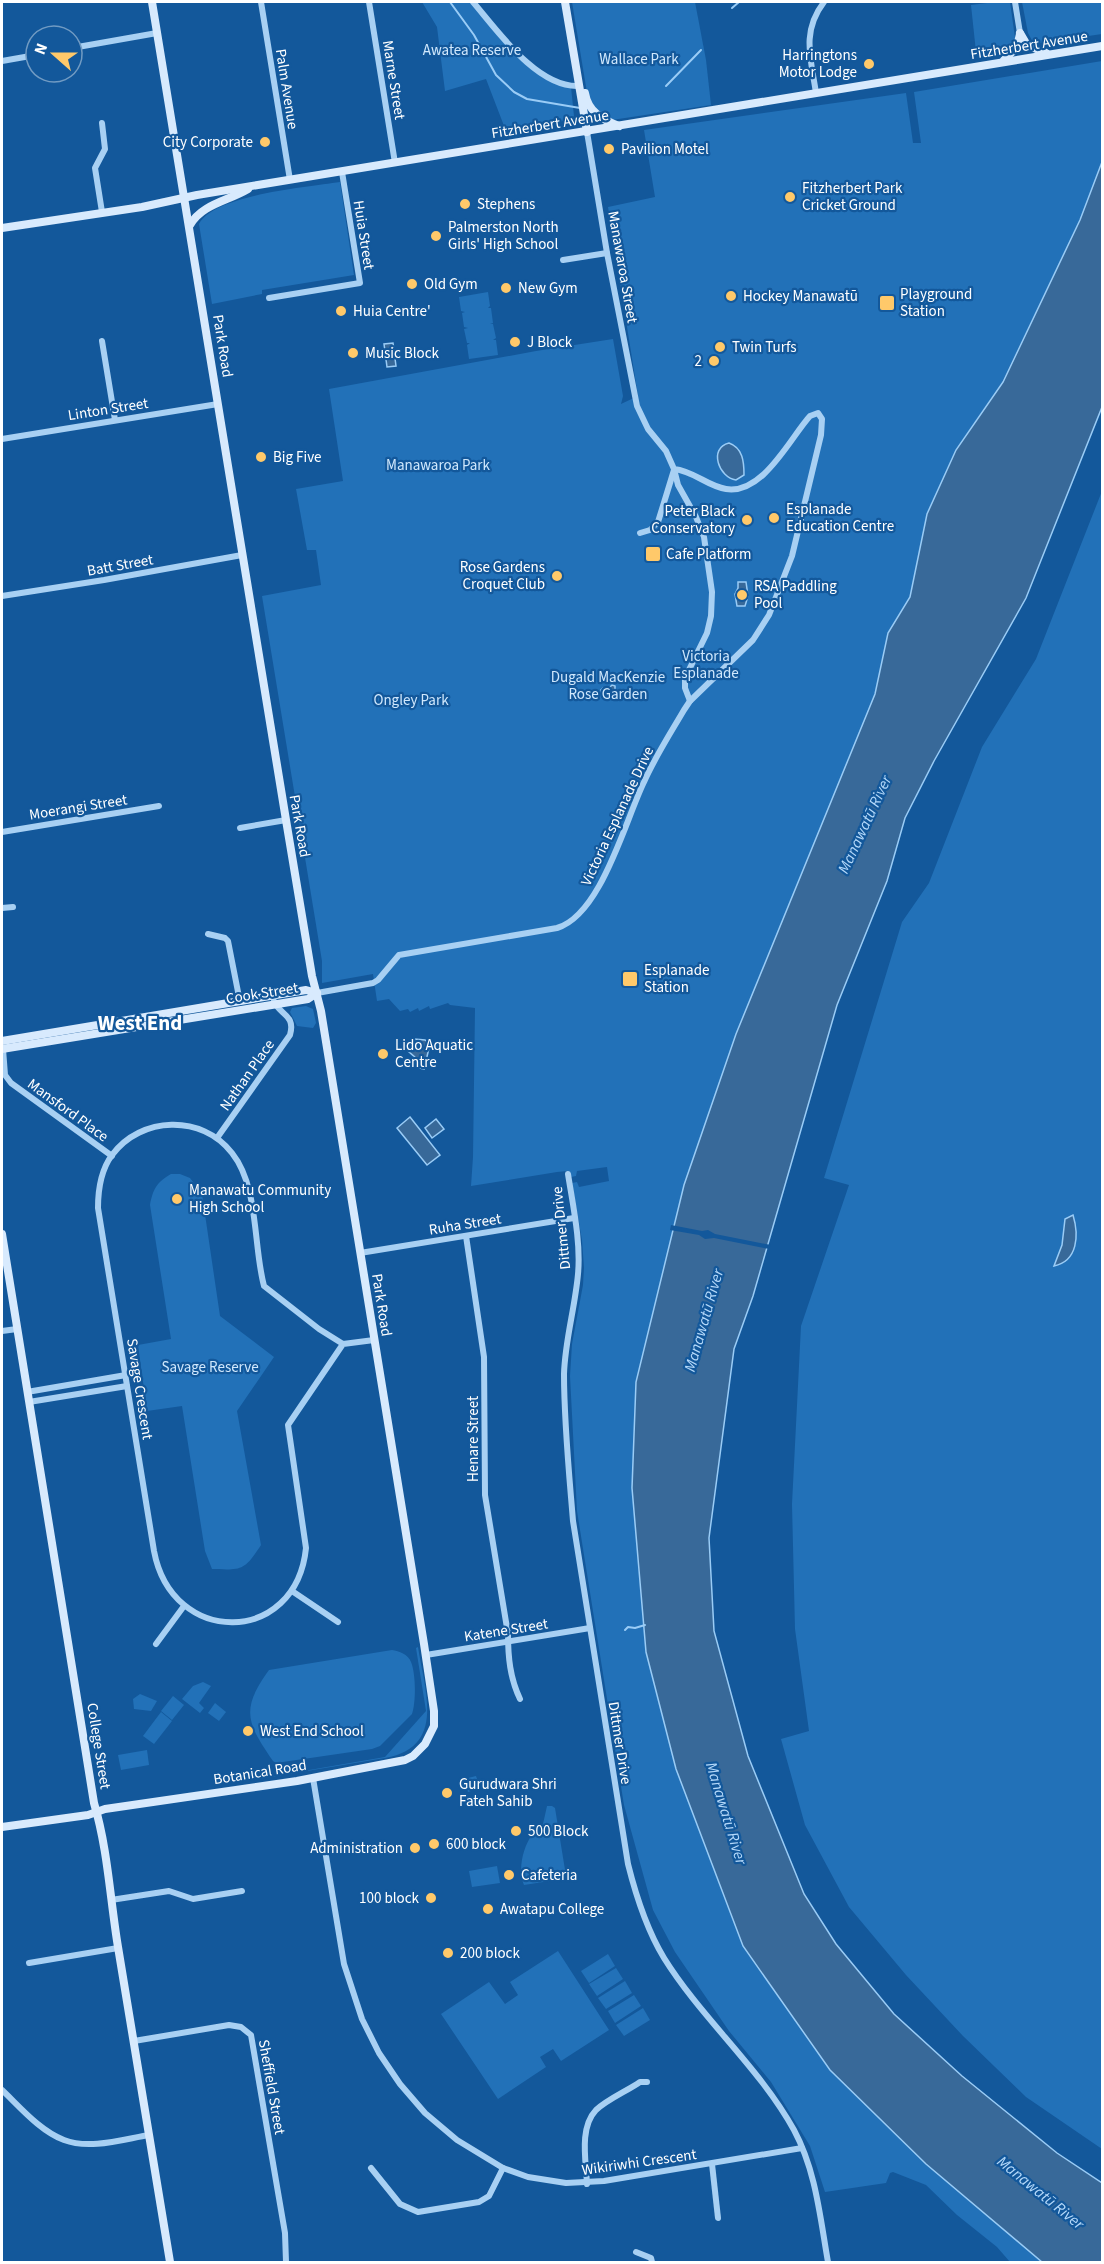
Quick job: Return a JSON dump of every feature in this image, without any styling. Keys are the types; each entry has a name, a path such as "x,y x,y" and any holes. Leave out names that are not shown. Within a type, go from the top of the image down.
{"main road":[{"name":"Park Road","path":"152,2 426,1654"},
{"path":"565,2 587,132"},
{"path":"1020,33 1030,47 1050,54"},
{"path":"1002,62 1017,47 1020,33"},
{"name":"Fitzherbert Avenue","path":"2,228 1102,46"},
{"path":"574,56 590,108 602,118 620,127"},
{"path":"189,226 195,216 205,209 233,198 252,186"},
{"name":"Cook Street","path":"6,1045 274,999 306,990 317,993"},
{"name":"Cook Street","path":"144,1022 240,1002 274,999"},
{"name":"College Street","path":"2,1234 170,2262"},
{"name":"Botanical Road","path":"2,1827 313,1778 405,1760 419,1750 430,1736 435,1718 426,1654"}],"street":[{"name":"Palm Avenue","path":"261,2 290,180"},
{"name":"Marne Street","path":"369,2 395,163"},
{"path":"473,2 513,50 535,70 557,81 579,86"},
{"path":"816,93 808,41 812,22 824,2"},
{"path":"1015,2 1020,33"},
{"path":"84,46 157,33"},
{"path":"2,61 24,57"},
{"path":"102,123 105,149 95,168 102,212"},
{"name":"Manawaroa Street","path":"587,132 607,253 637,406 648,429 666,451 678,485 700,527 707,552 712,592 711,616 706,633 685,678 685,688 690,701"},
{"name":"Huia Street","path":"269,298 360,283 342,172"},
{"path":"563,260 607,253"},
{"path":"102,341 115,420"},
{"name":"Linton Street","path":"2,439 219,404"},
{"name":"Victoria Esplanade Drive","path":"317,993 378,981 399,955 556,928 569,922 591,898 604,877 646,777 690,701 753,640 770,615 797,540 823,424 818,413 810,416 766,472 749,485 737,490 716,487 688,472 674,469"},
{"path":"640,533 650,530 658,522 674,469"},
{"name":"Batt Street","path":"2,596 242,555"},
{"name":"Moerangi Street","path":"2,832 159,806"},
{"path":"240,828 286,820"},
{"path":"2,908 13,907"},
{"path":"208,934 225,938 230,945 240,1002"},
{"name":"Nathan Place","path":"217,1138 290,1035 292,1027 289,1018 277,1008 274,999"},
{"name":"Mansford Place","path":"6,1045 5,1075 11,1083 112,1156"},
{"name":"Savage Crescent","path":"168,1124 189,1126 217,1138 232,1153 246,1180 263,1283 266,1289 343,1344 288,1425 306,1548 303,1567 292,1591 269,1611 252,1619 236,1622 211,1619 184,1606 167,1587 156,1563 98,1208 100,1181 112,1156 132,1136 156,1126 168,1124"},
{"name":"Dittmer Drive","path":"568,1174 579,1271 567,1342 564,1376 573,1521 624,1845 633,1884 644,1915 664,1957 694,2000 763,2082 787,2118 812,2173 828,2262"},
{"name":"Ruha Street","path":"360,1253 574,1218"},
{"name":"Henare Street","path":"466,1236 483,1349 485,1495 508,1634 513,1685 520,1699"},
{"path":"2,1331 17,1329"},
{"path":"343,1344 374,1340"},
{"path":"27,1392 126,1375"},
{"path":"29,1402 127,1386"},
{"path":"292,1591 338,1622"},
{"path":"156,1644 184,1606"},
{"name":"Katene Street","path":"426,1654 590,1628"},
{"name":"Wikiriwhi Crescent","path":"313,1778 344,1964 354,2001 389,2069 425,2113 465,2146 503,2168 542,2180 587,2184 802,2148"},
{"path":"111,1900 169,1891 193,1899 242,1890"},
{"path":"29,1963 118,1948"},
{"name":"Sheffield Street","path":"134,2042 229,2025 242,2027 251,2035 285,2233 286,2262"},
{"path":"587,2184 585,2137 591,2118 597,2110 640,2082 647,2082"},
{"path":"2,2090 48,2132 64,2140 89,2143 149,2135"},
{"path":"712,2164 718,2218"},
{"path":"371,2168 400,2204 418,2212 480,2202 489,2196 503,2168"},
{"path":"636,2252 651,2258 652,2262"}],"green space":[{"name":"Awatea Reserve","path":"422,2 473,2 535,70 571,87 574,116 570,120 506,131 486,79 445,91 437,27"},
{"name":"Wallace Park","path":"572,2 695,2 706,60 711,105 592,123"},
{"path":"1010,2 1016,45 976,52 971,5"},
{"path":"1022,2 1102,2 1102,34 1034,44 1028,33"},
{"path":"1102,61 1102,164 1080,220 1002,382 956,450 927,514 910,597 888,633 875,694 778,934 632,1488 646,1652 676,1769 830,2070 926,2164 1043,2262 1010,2262 997,2247 957,2215 926,2185 893,2172 890,2173 886,2183 825,2192 810,2146 771,2082 729,2031 675,1952 653,1910 624,1805 577,1511 570,1376 572,1344 584,1268 582,1240 572,1183 577,1182 579,1187 609,1181 607,1167 577,1171 576,1176 571,1177 567,1171 471,1186 475,1008 448,1003 430,1009 429,1006 419,1011 418,1008 410,1012 408,1009 400,1011 389,999 377,1001 373,974 322,983 322,961 262,596 321,585 316,550 307,550 296,489 343,481 329,389 613,339 623,396 621,404 638,396 608,207 655,197 644,130 906,93 913,143 921,143 914,92"},
{"path":"340,182 354,275 262,290 262,294 212,304 199,224 208,214 242,199"},
{"path":"488,292 490,306 488,308 491,308 493,323 490,324 493,324 496,338 493,340 496,340 498,355 469,359 467,345 470,343 467,343 464,329 468,328 464,327 462,313 465,312 461,311 459,297"},
{"path":"1102,491 1102,2149 1026,2097 963,2036 906,1975 849,1907 805,1825 781,1739 809,1731 795,1629 792,1504 801,1326 849,1185 824,1178 902,922 929,883 982,747 1036,659"},
{"path":"306,1006 313,1009 316,1023 313,1028 297,1026 290,1012 292,1008"},
{"name":"Savage Reserve","path":"171,1174 180,1174 190,1178 202,1194 220,1316 274,1357 237,1411 261,1545 246,1564 236,1569 212,1569 205,1551 182,1406 147,1411 138,1345 171,1339 150,1205 156,1187"},
{"path":"418,1647 427,1699 427,1715 424,1730 417,1742 404,1752 385,1758 228,1784 385,1757 426,1711 416,1648"},
{"path":"392,1650 410,1659 415,1681 414,1702 412,1714 380,1746 276,1763 273,1761 257,1736 250,1716 254,1696 269,1670"},
{"path":"203,1682 211,1686 199,1703 204,1708 200,1713 182,1699 193,1686"},
{"path":"140,1694 157,1701 151,1711 134,1709 133,1699"},
{"path":"173,1696 184,1705 172,1720 161,1711"},
{"path":"215,1703 226,1712 219,1721 208,1713"},
{"path":"161,1712 172,1721 154,1744 143,1736"},
{"path":"147,1750 149,1765 121,1770 118,1755"},
{"path":"476,1776 480,1788 468,1792 464,1779"},
{"path":"547,1806 555,1808 566,1876 562,1879 524,1885 521,1869 524,1851 532,1835 543,1824"},
{"path":"497,1866 500,1883 472,1887 469,1871"},
{"path":"558,1951 609,2030 561,2061 553,2049 540,2057 546,2067 498,2099 441,2014 489,1982 505,2004 518,1995 510,1982"},
{"path":"608,1954 615,1966 589,1983 581,1971"},
{"path":"616,1968 623,1979 597,1996 589,1984"},
{"path":"625,1981 632,1993 606,2009 598,1998"},
{"path":"634,1995 641,2006 615,2023 608,2011"},
{"path":"643,2008 650,2020 624,2036 616,2025"}],"water":[{"name":"Manawatū River","path":"1102,162 1102,407 1026,598 934,761 905,818 887,881 837,1005 753,1296 734,1349 709,1538 714,1631 748,1756 804,1894 836,1944 894,2014 962,2076 1057,2153 1102,2183 1102,2262 1042,2262 926,2164 830,2070 743,1946 676,1769 646,1652 632,1488 636,1382 684,1185 736,1034 875,694 888,633 910,597 927,514 956,450 1003,382 1080,220"},
{"path":"393,343 396,366 387,367 384,344"},
{"path":"729,443 737,448 743,460 744,475 736,480 725,474 718,463 719,451"},
{"name":"RSA Paddling Pool","path":"738,582 746,582 748,596 745,606 737,606 735,594"},
{"path":"615,686 615,698 603,698 601,690"},
{"path":"414,1039 425,1040 430,1044 424,1069 420,1068 417,1059 408,1051"},
{"path":"410,1117 440,1155 427,1165 397,1128"},
{"path":"436,1119 444,1129 432,1138 425,1128"},
{"path":"1073,1215 1076,1231 1075,1246 1068,1259 1054,1266 1062,1245 1065,1219"}],"pier":[{"path":"671,1225 708,1230 715,1234 771,1245 769,1249 714,1238 705,1239 699,1235 670,1230"}],"waterway":[{"path":"450,2 474,35 496,75 514,92 527,99 580,108"},
{"path":"732,8 739,2"},
{"path":"666,86 701,50"},
{"path":"625,1630 628,1627 635,1628 645,1625"}],"place":[{"name":"Harringtons Motor Lodge","path":"869,64"},
{"name":"City Corporate","path":"265,142"},
{"name":"Pavilion Motel","path":"609,149"},
{"name":"Fitzherbert Park Cricket Ground","path":"790,197"},
{"name":"Stephens","path":"465,204"},
{"name":"Palmerston North Girls' High School","path":"436,236"},
{"name":"Old Gym","path":"412,284"},
{"name":"New Gym","path":"506,288"},
{"name":"Hockey Manawatū","path":"731,296"},
{"name":"Playground Station","path":"887,303"},
{"name":"Huia Centre'","path":"341,311"},
{"name":"J Block","path":"515,342"},
{"name":"Twin Turfs","path":"720,347"},
{"name":"Music Block","path":"353,353"},
{"name":"2","path":"714,361"},
{"name":"Big Five","path":"261,457"},
{"name":"Esplanade Education Centre","path":"774,518"},
{"name":"Peter Black Conservatory","path":"747,520"},
{"name":"Cafe Platform","path":"653,554"},
{"name":"Rose Gardens Croquet Club","path":"557,576"},
{"name":"RSA Paddling Pool","path":"742,595"},
{"name":"Esplanade Station","path":"630,979"},
{"name":"Lido Aquatic Centre","path":"383,1054"},
{"name":"Manawatu Community High School","path":"177,1199"},
{"name":"West End School","path":"248,1731"},
{"name":"Gurudwara Shri Fateh Sahib","path":"447,1793"},
{"name":"500 Block","path":"516,1831"},
{"name":"600 block","path":"434,1844"},
{"name":"Administration","path":"415,1848"},
{"name":"Cafeteria","path":"509,1875"},
{"name":"100 block","path":"431,1898"},
{"name":"Awatapu College","path":"488,1909"},
{"name":"200 block","path":"448,1953"}],"district":[{"name":"West End","path":"140,1023"}],"park label":[{"name":"Manawaroa Park","path":"438,465"},
{"name":"Victoria Esplanade","path":"706,664"},
{"name":"Dugald MacKenzie Rose Garden","path":"608,686"},
{"name":"Ongley Park","path":"411,700"}]}
